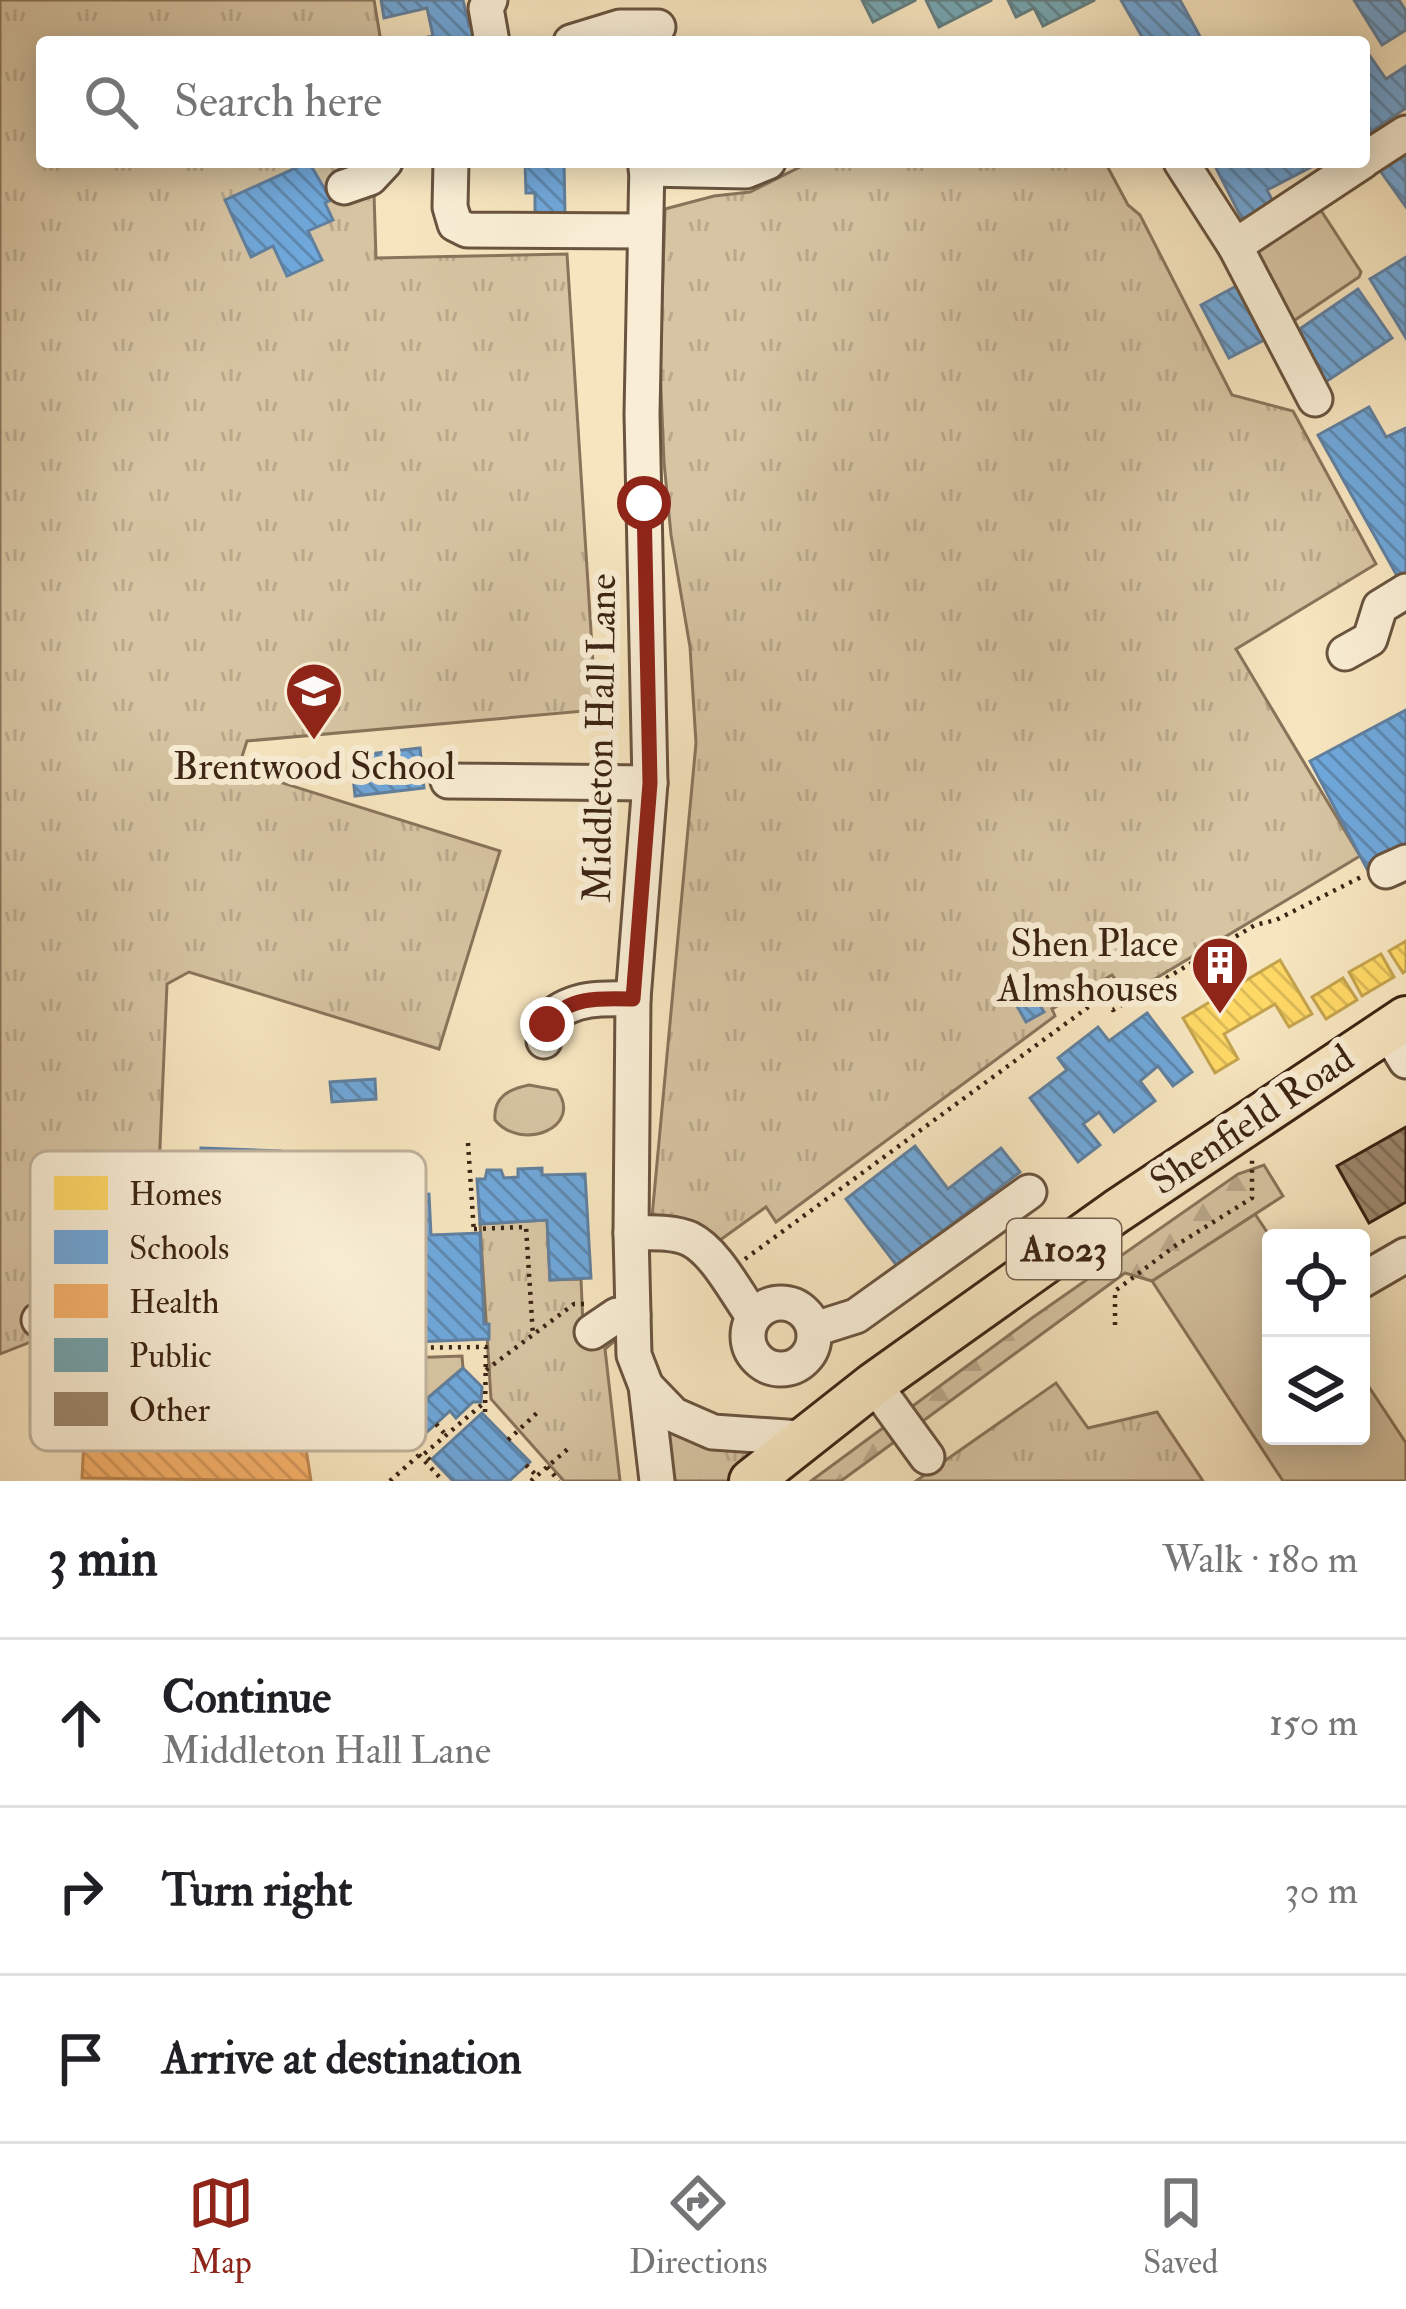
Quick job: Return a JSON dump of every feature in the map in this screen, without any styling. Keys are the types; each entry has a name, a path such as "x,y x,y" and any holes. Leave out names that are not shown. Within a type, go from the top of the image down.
{"main road":[{"name":"Shenfield Road","path":"751,1481 874,1384 1252,1118 1400,1036"}],"street":[{"path":"490,0 486,8 491,36"},
{"path":"591,36 658,23"},
{"path":"1370,156 1406,133"},
{"path":"344,187 370,178 379,168"},
{"path":"451,168 450,207 455,224 467,230 645,231"},
{"name":"Middleton Hall Lane","path":"646,168 642,414 650,783 633,999 631,1233 634,1354 646,1386 657,1481"},
{"path":"696,168 753,168"},
{"path":"1185,168 1235,246 1315,399"},
{"path":"1235,246 1352,168"},
{"path":"1345,653 1370,639 1380,607 1406,592"},
{"path":"448,781 650,783"},
{"path":"544,1041 550,1018 571,1004 588,999 633,999"},
{"path":"815,1330 856,1316 1029,1192"},
{"path":"631,1233 691,1240 752,1316"},
{"path":"1370,1276 1406,1256"},
{"path":"592,1332 633,1299"},
{"path":"771,1303 807,1313 815,1330 813,1348 792,1369 763,1365 753,1357 747,1332 752,1316 771,1303"},
{"path":"874,1384 927,1456"},
{"path":"646,1386 674,1415 713,1432 801,1438"}],"path":[{"path":"723,1276 1102,998 1112,1010 1255,925 1276,920 1363,876 1396,867"},
{"path":"1115,1325 1115,1291 1252,1198 1252,1118"},
{"path":"468,1143 474,1231 526,1227 533,1335"},
{"path":"486,1370 574,1304 604,1304 604,1284 633,1299"},
{"path":"426,1346 486,1343 485,1415"},
{"path":"430,1460 424,1454 484,1400"},
{"path":"508,1440 538,1412"},
{"path":"436,1424 446,1435"},
{"path":"526,1465 534,1479 570,1447"},
{"path":"415,1451 442,1481"},
{"path":"390,1481 419,1455"},
{"path":"547,1467 559,1481"}],"green space":[{"path":"0,0 374,0 380,36 36,36 36,168 373,168 376,258 567,254 596,710 247,741 238,769 500,851 439,1049 189,972 167,984 160,1151 30,1151 30,1342 0,1354"},
{"path":"798,168 1108,168 1128,205 1140,215 1232,395 1293,411 1376,564 1236,649 1360,856 1128,995 1112,975 1052,1009 1055,1016 776,1222 766,1207 716,1243 652,1217 696,743 690,647 664,462 660,366 665,209 750,192"},
{"path":"1316,210 1322,212 1361,272 1289,324 1246,247"},
{"path":"529,1085 557,1090 563,1104 556,1125 533,1135 506,1129 495,1120 504,1095"},
{"path":"1264,1165 1283,1196 1152,1281 1125,1273 841,1481 811,1481 1238,1174"},
{"path":"1255,1214 1265,1229 1262,1445 1370,1445 1370,1389 1406,1443 1406,1481 1283,1481 1152,1281"},
{"path":"547,1220 550,1280 581,1279 583,1326 616,1340 605,1349 620,1481 564,1481 491,1399 480,1224"},
{"path":"462,1356 463,1368 426,1400 426,1357"},
{"path":"1056,1383 1088,1428 1157,1412 1203,1481 916,1481"},
{"path":"665,1429 711,1446 763,1454 732,1481 675,1481"}],"building: Homes":[{"path":"1406,941 1406,971 1403,973 1389,951"},
{"path":"1381,954 1394,977 1362,996 1349,972"},
{"name":"Shen Place Almshouses","path":"1280,960 1312,1014 1289,1027 1275,1004 1224,1034 1238,1059 1215,1073 1183,1018"},
{"path":"1343,978 1357,1000 1326,1019 1312,997"}],"building: Schools":[{"path":"381,0 463,0 475,36 433,36 427,8 384,18"},
{"path":"1121,0 1180,0 1200,36 1142,36"},
{"path":"1354,0 1399,0 1406,11 1406,30 1382,45"},
{"path":"1370,56 1386,79 1406,66 1406,108 1370,132"},
{"path":"1406,150 1406,207 1379,169"},
{"path":"296,168 312,168 331,200 325,203 333,220 308,231 322,260 287,276 273,246 251,257 225,200"},
{"path":"525,168 564,168 565,214 535,215 535,193 526,193"},
{"path":"1216,168 1309,168 1267,190 1276,207 1244,223"},
{"path":"1406,257 1406,338 1370,279"},
{"path":"1240,284 1268,338 1229,358 1201,305"},
{"path":"1358,289 1392,338 1324,383 1291,335"},
{"path":"1369,407 1386,437 1406,428 1406,577 1400,581 1318,435"},
{"path":"1406,710 1406,849 1367,869 1310,761"},
{"path":"420,748 424,788 355,796 351,756"},
{"path":"1030,989 1044,1012 1026,1022 1013,999"},
{"path":"1147,1013 1192,1072 1173,1086 1158,1066 1140,1081 1155,1101 1114,1132 1099,1112 1083,1124 1100,1145 1078,1162 1030,1098 1067,1070 1058,1058 1098,1027 1109,1041"},
{"path":"375,1079 376,1099 332,1102 330,1082"},
{"path":"915,1146 948,1189 1001,1148 1020,1172 897,1266 846,1199"},
{"path":"201,1148 280,1151 201,1151"},
{"path":"542,1168 542,1175 585,1174 591,1278 550,1280 547,1220 480,1224 477,1179 485,1179 487,1170 501,1170 504,1178 518,1177 518,1169"},
{"path":"426,1194 431,1235 480,1233 484,1324 489,1324 489,1339 426,1342"},
{"path":"463,1368 482,1387 481,1402 473,1402 456,1418 450,1411 426,1433 426,1400"},
{"path":"482,1413 530,1462 509,1481 453,1481 432,1459"}],"building: Health":[{"path":"83,1451 306,1451 311,1481 82,1478"}],"building: Public":[{"path":"862,0 916,0 873,22"},
{"path":"926,0 992,0 939,27"},
{"path":"1008,0 1095,0 1043,26 1034,8 1016,17"}],"building: Other":[{"path":"1406,1127 1406,1202 1369,1223 1337,1166"}],"place":[{"name":"Brentwood School","path":"314,742"},
{"name":"Shen Place Almshouses","path":"1220,1016"}],"route":[{"path":"547,1024 558,1011 588,999 633,999 650,783 644,503"}]}
